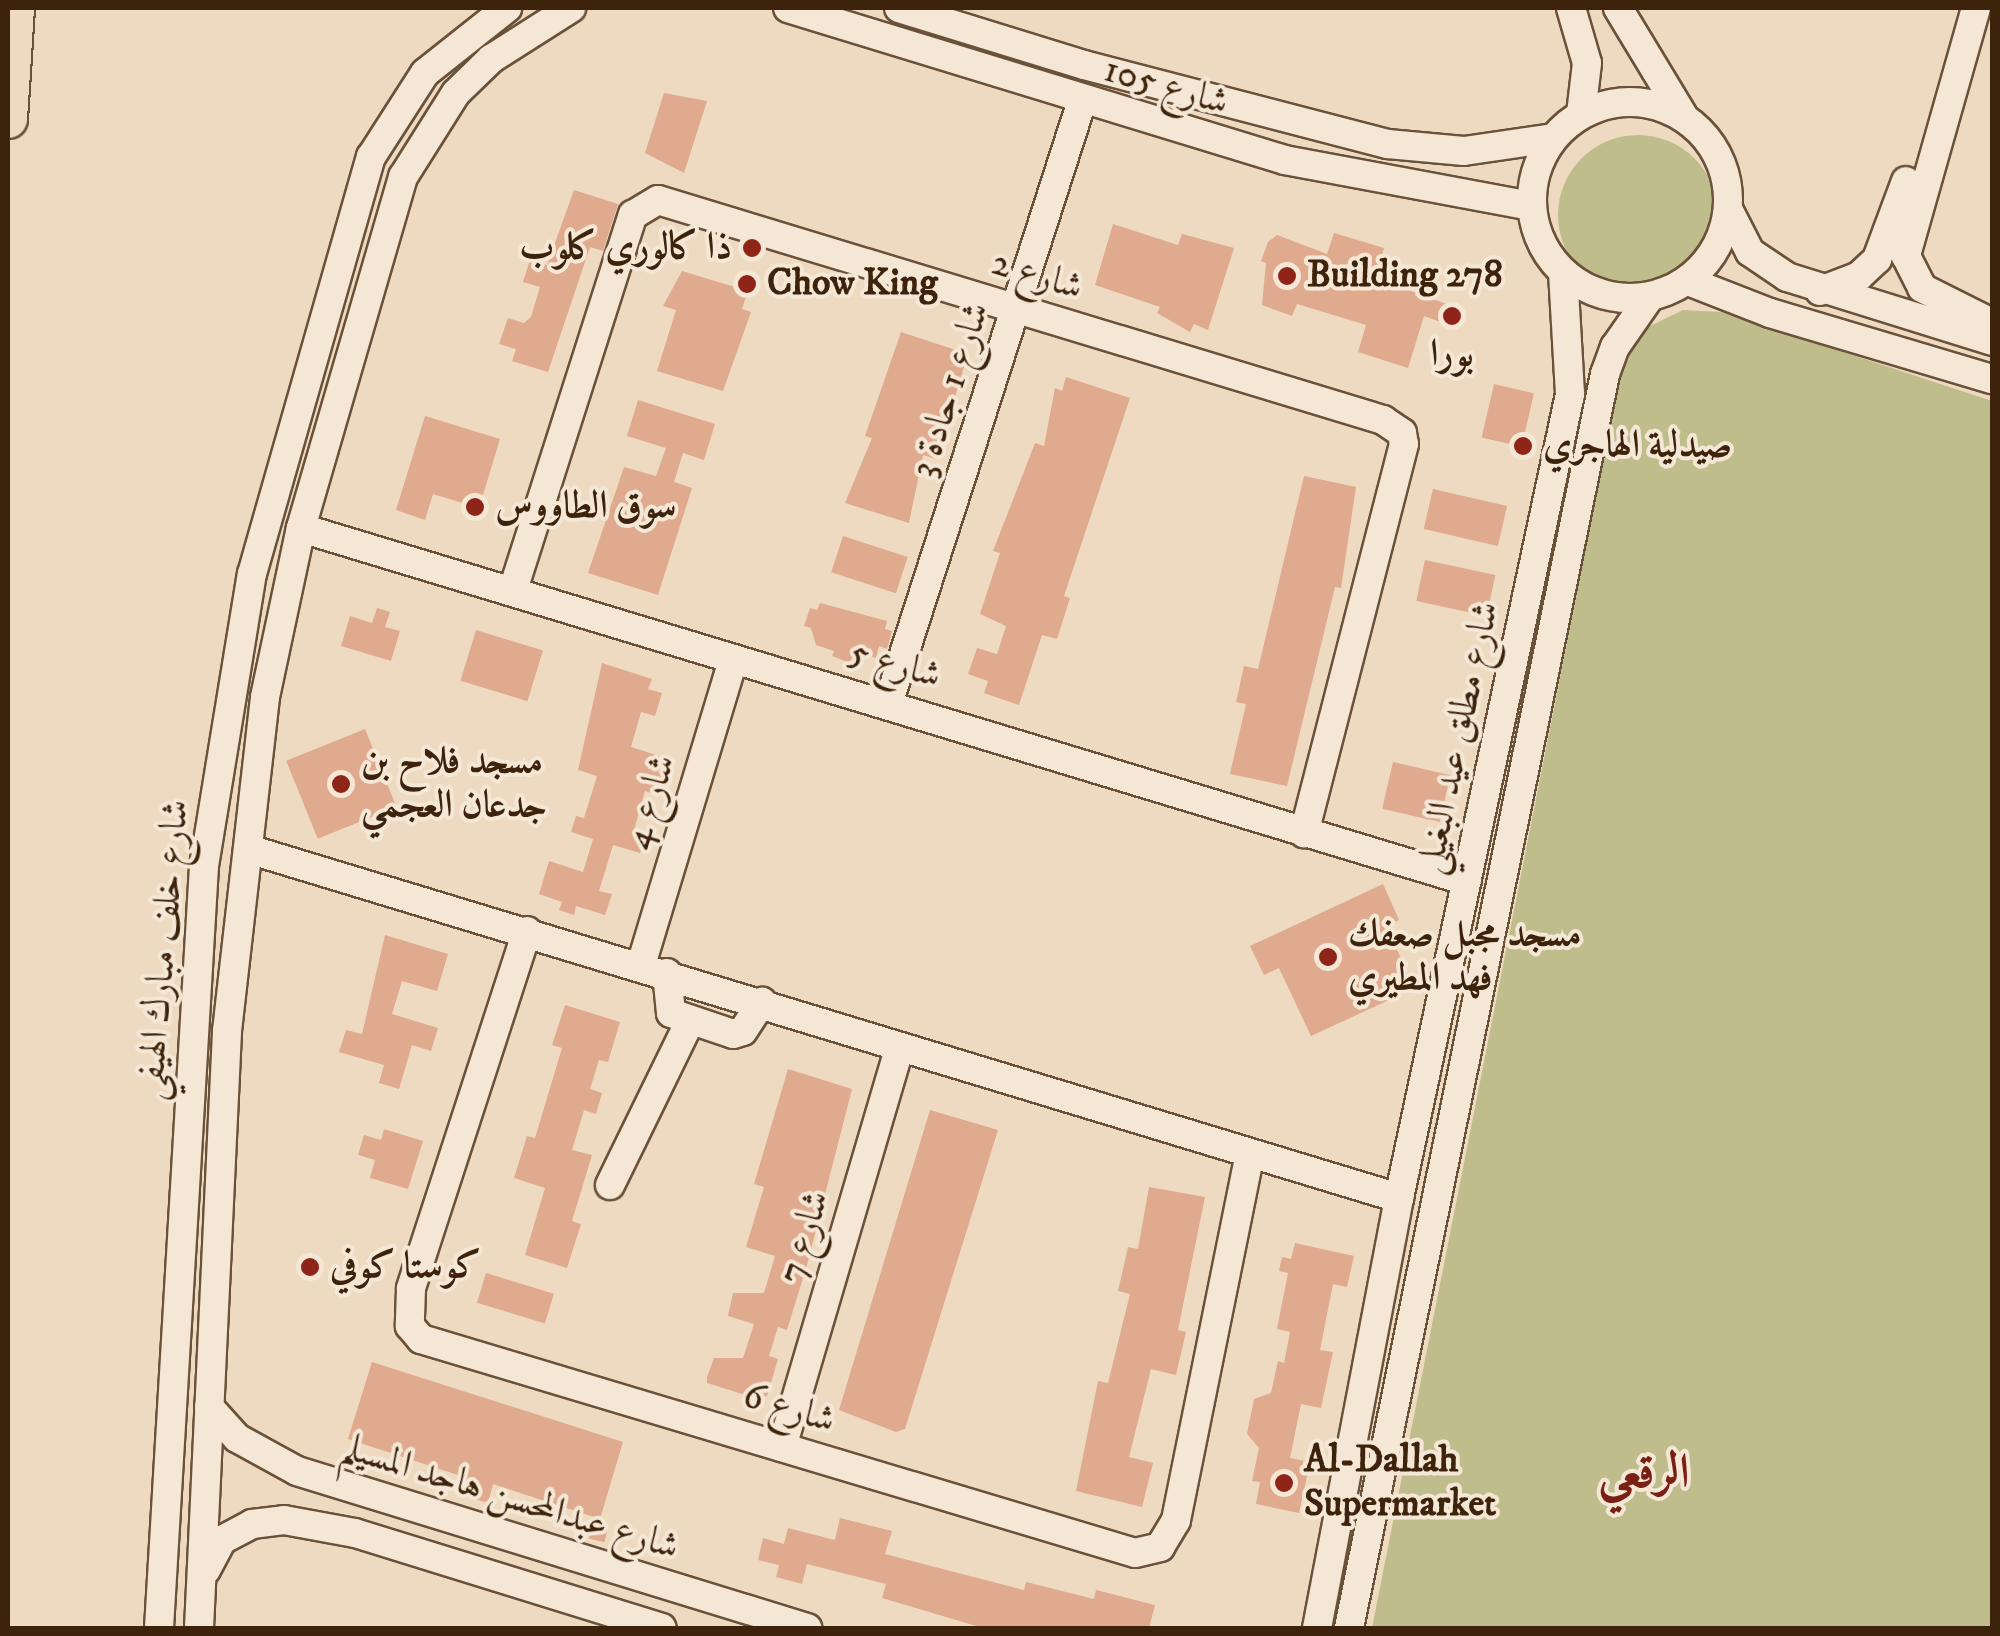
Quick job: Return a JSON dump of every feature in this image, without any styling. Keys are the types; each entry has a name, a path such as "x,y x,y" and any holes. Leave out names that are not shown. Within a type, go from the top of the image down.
{"highway":[{"path":"8,119 15,8"}],"street":[{"path":"328,290 371,157 402,103 446,52 507,8"},
{"path":"328,290 350,284 366,298 381,237 430,128 491,59 572,8"},
{"name":"شارع 105","path":"900,8 1084,66 1388,144 1464,152 1553,138"},
{"path":"1571,8 1587,63 1581,114"},
{"path":"1618,8 1684,116 1720,157 1728,210 1740,240 1766,267 1820,291 1992,341"},
{"path":"1820,291 1860,276 1882,248 1958,8"},
{"path":"1976,8 1906,256 1922,288 1992,323"},
{"name":"شارع 105","path":"801,9 1082,101 1286,160 1531,206"},
{"name":"شارع 1 جادة 3","path":"889,701 1082,101"},
{"path":"1684,116 1633,101 1581,114 1553,138 1533,182 1531,206 1546,253 1562,273 1588,290 1649,298 1688,280 1715,249 1728,210"},
{"name":"شارع 2","path":"512,590 633,215 645,203 658,200 1383,420 1402,433 1402,456 1304,833"},
{"name":"شارع مطلق عيد البغيلي","path":"1316,1628 1399,1198 1570,394 1562,273"},
{"path":"1688,280 1770,313 1992,379"},
{"name":"شارع خلف مبارك الهيفي","path":"159,1628 196,950 218,756 257,556 328,290"},
{"name":"شارع خلف مبارك الهيفي","path":"199,1628 227,1031 265,697 301,528 366,298"},
{"name":"شارع مطلق عيد البغيلي","path":"1348,1628 1605,374 1614,348 1649,298"},
{"name":"شارع 5","path":"301,528 733,660 889,701 1467,881"},
{"name":"شارع 4","path":"654,969 733,660"},
{"path":"248,849 1399,1198"},
{"name":"شارع 6","path":"527,932 411,1289 410,1326 422,1339 1136,1554 1160,1547 1176,1520 1250,1154"},
{"path":"654,969 671,1013 690,1021 738,1034 762,1002"},
{"path":"610,1185 690,1021"},
{"name":"شارع 7","path":"782,1447 900,1048"},
{"path":"187,1134 212,1144 224,1131"},
{"path":"184,1190 202,1172 222,1186"},
{"name":"شارع عبدالمحسن هاجد المسيلم","path":"209,1408 263,1456 360,1491 806,1628"},
{"path":"355,1533 336,1525 332,1506 343,1493 360,1491"},
{"name":"شارع عبدالمحسن هاجد المسيلم","path":"202,1576 222,1540 252,1524 284,1520 355,1533 662,1628"}],"shaded area":[{"path":"1638,135 1669,141 1695,158 1712,184 1718,215 1712,246 1695,272 1669,289 1638,295 1607,289 1581,272 1564,246 1558,215 1564,184 1581,158 1607,141"},
{"path":"1683,310 1722,312 1992,401 1992,1628 1372,1628 1623,359 1650,326"}],"building":[{"path":"664,93 707,101 684,173 645,153"},
{"path":"574,190 618,204 603,251 590,247 548,372 512,361 516,349 499,344 508,318 524,323 531,317 540,287 523,282 530,260 547,265"},
{"path":"1113,224 1178,245 1182,234 1234,248 1208,330 1194,324 1190,332 1157,313 1160,307 1095,285"},
{"path":"1334,233 1384,248 1375,278 1463,310 1457,328 1424,316 1408,368 1358,352 1366,325 1297,304 1292,316 1262,305 1266,263 1261,261 1268,242 1277,235 1327,254"},
{"path":"682,271 748,291 742,309 751,312 723,391 657,371 676,310 663,306"},
{"path":"901,332 968,354 936,459 923,455 909,523 845,503 872,438 865,436"},
{"path":"1066,377 1130,398 1064,596 1070,598 1057,639 1042,635 1019,705 984,693 988,681 968,674 977,648 997,654 1006,626 980,614 1000,553 993,551 1035,443 1044,446 1055,388 1062,391"},
{"path":"1494,384 1534,393 1522,447 1482,438"},
{"path":"638,400 715,424 704,460 683,453 674,482 692,488 658,595 588,573 624,467 656,476 666,448 627,436"},
{"path":"425,416 500,439 479,508 433,494 425,520 396,510"},
{"path":"1304,476 1356,487 1341,588 1335,587 1287,786 1230,774 1246,704 1236,702 1244,666 1258,669"},
{"path":"1433,489 1507,506 1498,546 1424,529"},
{"path":"843,536 908,557 896,593 831,572"},
{"path":"1425,560 1495,575 1487,616 1416,601"},
{"path":"820,603 887,621 885,629 892,631 887,649 879,646 876,658 861,653 848,662 832,656 834,651 816,645 811,628 804,626 810,608 817,610"},
{"path":"377,608 390,612 385,627 400,631 391,661 341,646 350,616 372,623"},
{"path":"476,630 543,650 527,701 461,681"},
{"path":"602,663 652,679 648,689 662,693 655,716 641,712 631,747 669,759 658,795 645,791 634,830 646,834 640,853 613,845 599,891 612,894 605,915 576,906 574,915 559,910 562,902 539,894 549,861 583,872 593,839 571,832 576,816 584,818 597,776 578,770"},
{"name":"مسجد فلاح بن جدعان العجمي","path":"365,729 396,807 318,839 286,761"},
{"path":"1393,762 1450,775 1440,822 1382,809"},
{"name":"مسجد مجبل صعفك فهد المطيري","path":"1383,884 1399,920 1386,926 1415,988 1311,1036 1279,968 1264,975 1250,946"},
{"path":"385,935 448,954 437,991 402,981 392,1014 438,1028 431,1051 412,1045 399,1089 379,1083 384,1065 339,1052 346,1030 362,1034"},
{"path":"565,1005 620,1022 608,1062 599,1060 590,1089 602,1093 596,1114 584,1110 572,1150 592,1155 572,1221 581,1224 567,1268 525,1255 545,1188 514,1178 527,1136 535,1138 562,1048 552,1045"},
{"path":"788,1069 852,1089 787,1330 778,1327 769,1356 778,1359 767,1396 755,1398 707,1383 707,1377 714,1358 743,1358 754,1324 728,1316 733,1293 764,1293 775,1256 746,1247 764,1187 754,1184"},
{"path":"930,1110 998,1130 905,1429 896,1432 839,1410"},
{"path":"384,1129 423,1141 408,1189 370,1178 375,1160 358,1155 364,1135 381,1140"},
{"path":"1149,1187 1205,1197 1178,1330 1186,1332 1176,1375 1151,1369 1129,1457 1153,1463 1142,1507 1076,1491 1098,1381 1108,1383 1130,1294 1118,1291 1128,1247 1138,1249"},
{"path":"1295,1243 1354,1256 1347,1287 1333,1284 1320,1350 1333,1352 1321,1408 1301,1404 1290,1458 1310,1462 1299,1513 1256,1504 1260,1482 1252,1481 1259,1448 1247,1434 1254,1399 1271,1393 1278,1361 1284,1363 1290,1332 1277,1329 1288,1273 1279,1271 1282,1257 1291,1259"},
{"path":"486,1273 554,1294 545,1323 477,1303"},
{"path":"372,1362 623,1442 600,1519 493,1484 488,1503 456,1493 461,1476 348,1439"},
{"path":"840,1518 892,1531 885,1554 1024,1590 1026,1582 1094,1599 1096,1590 1155,1605 1149,1628 983,1628 882,1598 886,1584 807,1564 802,1584 776,1577 779,1565 758,1560 763,1538 784,1544 788,1528 835,1540"},
{"path":"593,1522 609,1526 604,1542 589,1538"}],"place":[{"name":"ذا كالوري كلوب","path":"752,248"},
{"name":"Building 278","path":"1287,276"},
{"name":"Chow King","path":"747,284"},
{"name":"بورا","path":"1452,316"},
{"name":"صيدلية الهاجري","path":"1523,446"},
{"name":"سوق الطاووس","path":"475,507"},
{"name":"مسجد فلاح بن جدعان العجمي","path":"341,784"},
{"name":"مسجد مجبل صعفك فهد المطيري","path":"1328,957"},
{"name":"كوستا كوفي","path":"310,1267"},
{"name":"Al-Dallah Supermarket","path":"1284,1483"}],"district":[{"name":"الرقعي","path":"1644,1474"}]}
